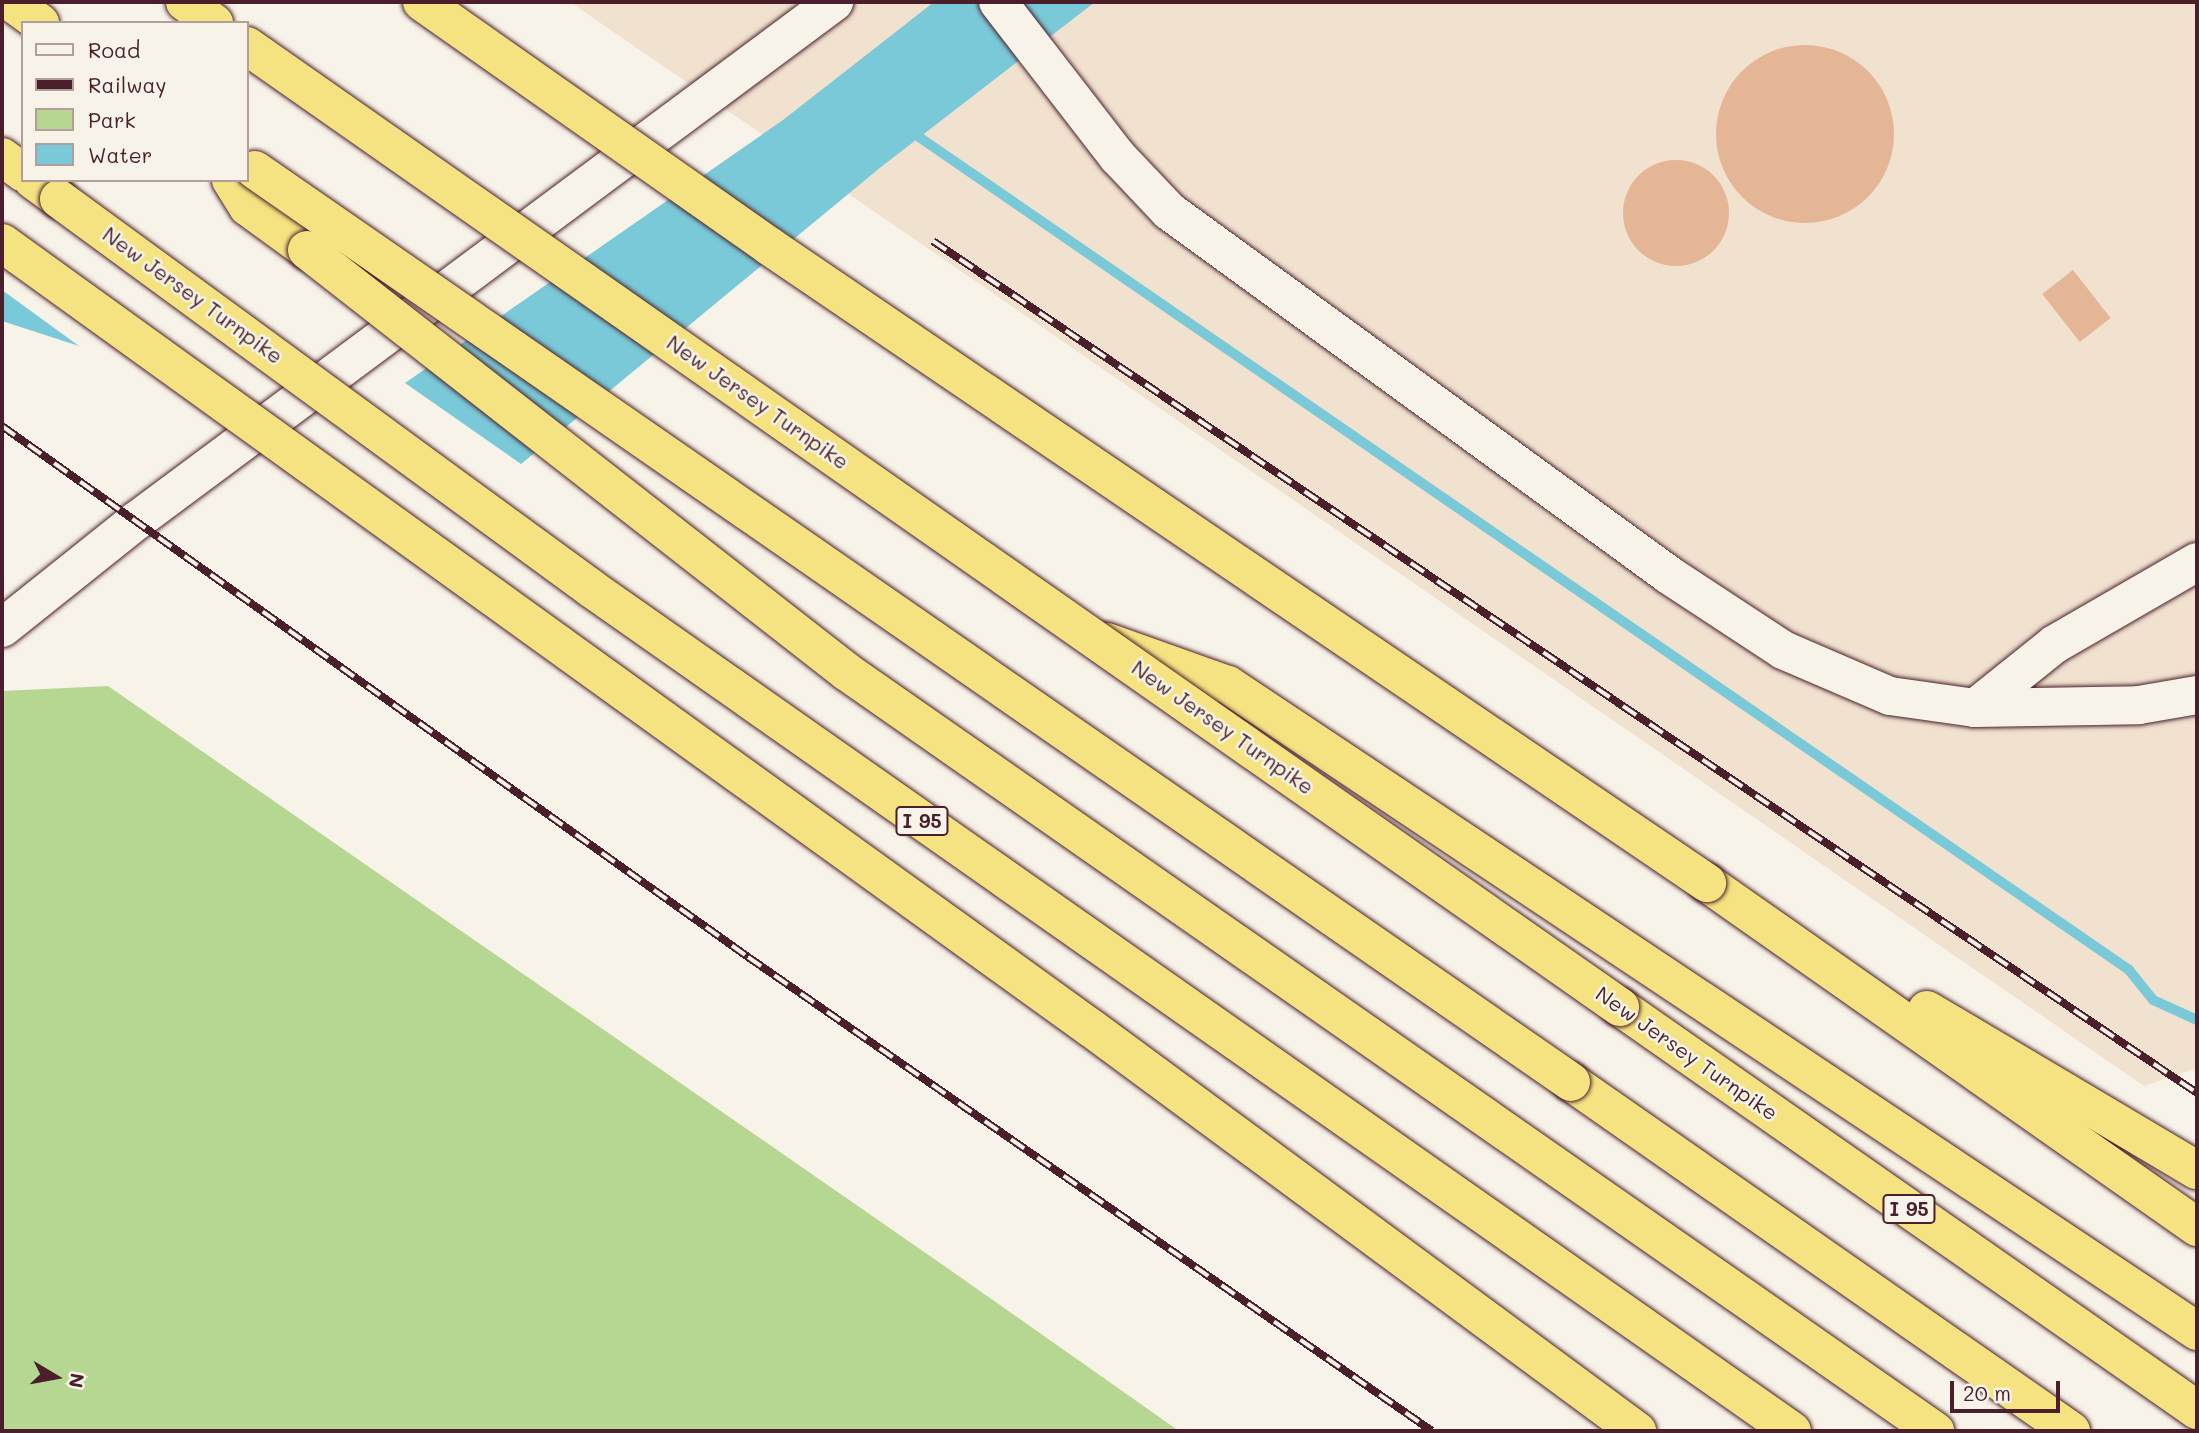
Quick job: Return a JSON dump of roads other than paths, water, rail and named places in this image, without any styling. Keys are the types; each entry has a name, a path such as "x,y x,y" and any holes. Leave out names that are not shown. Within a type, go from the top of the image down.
{"highway":[{"path":"11,2 37,21"},
{"path":"185,2 211,21"},
{"path":"422,2 780,254 1707,883 2197,1227"},
{"name":"New Jersey Turnpike","path":"248,47 2197,1410"},
{"path":"2,157 21,171"},
{"path":"248,175 1571,1082 2071,1431"},
{"name":"New Jersey Turnpike","path":"36,182 592,589 1792,1431"},
{"path":"245,182 248,207 307,250 847,672 1936,1431"},
{"path":"2,243 1091,1028 1637,1431"},
{"path":"1096,638 1228,685 1649,969 2197,1331"},
{"path":"1707,883 2197,1170"}],"lane":[{"path":"2,628 136,521 834,2"},
{"path":"998,2 1169,211 1669,575 1783,650 1890,696 1975,708 2139,705 2197,695"},
{"path":"1975,708 2055,644 2197,562"}],"water":[{"path":"934,2 1095,2 881,167 521,464 405,383 783,120"},
{"path":"2,290 79,346 2,321"}],"waterway":[{"path":"919,137 2129,970 2153,1000 2197,1020"}],"railway":[{"path":"933,241 2197,1093"},
{"path":"2,426 748,957 1432,1431"}]}
